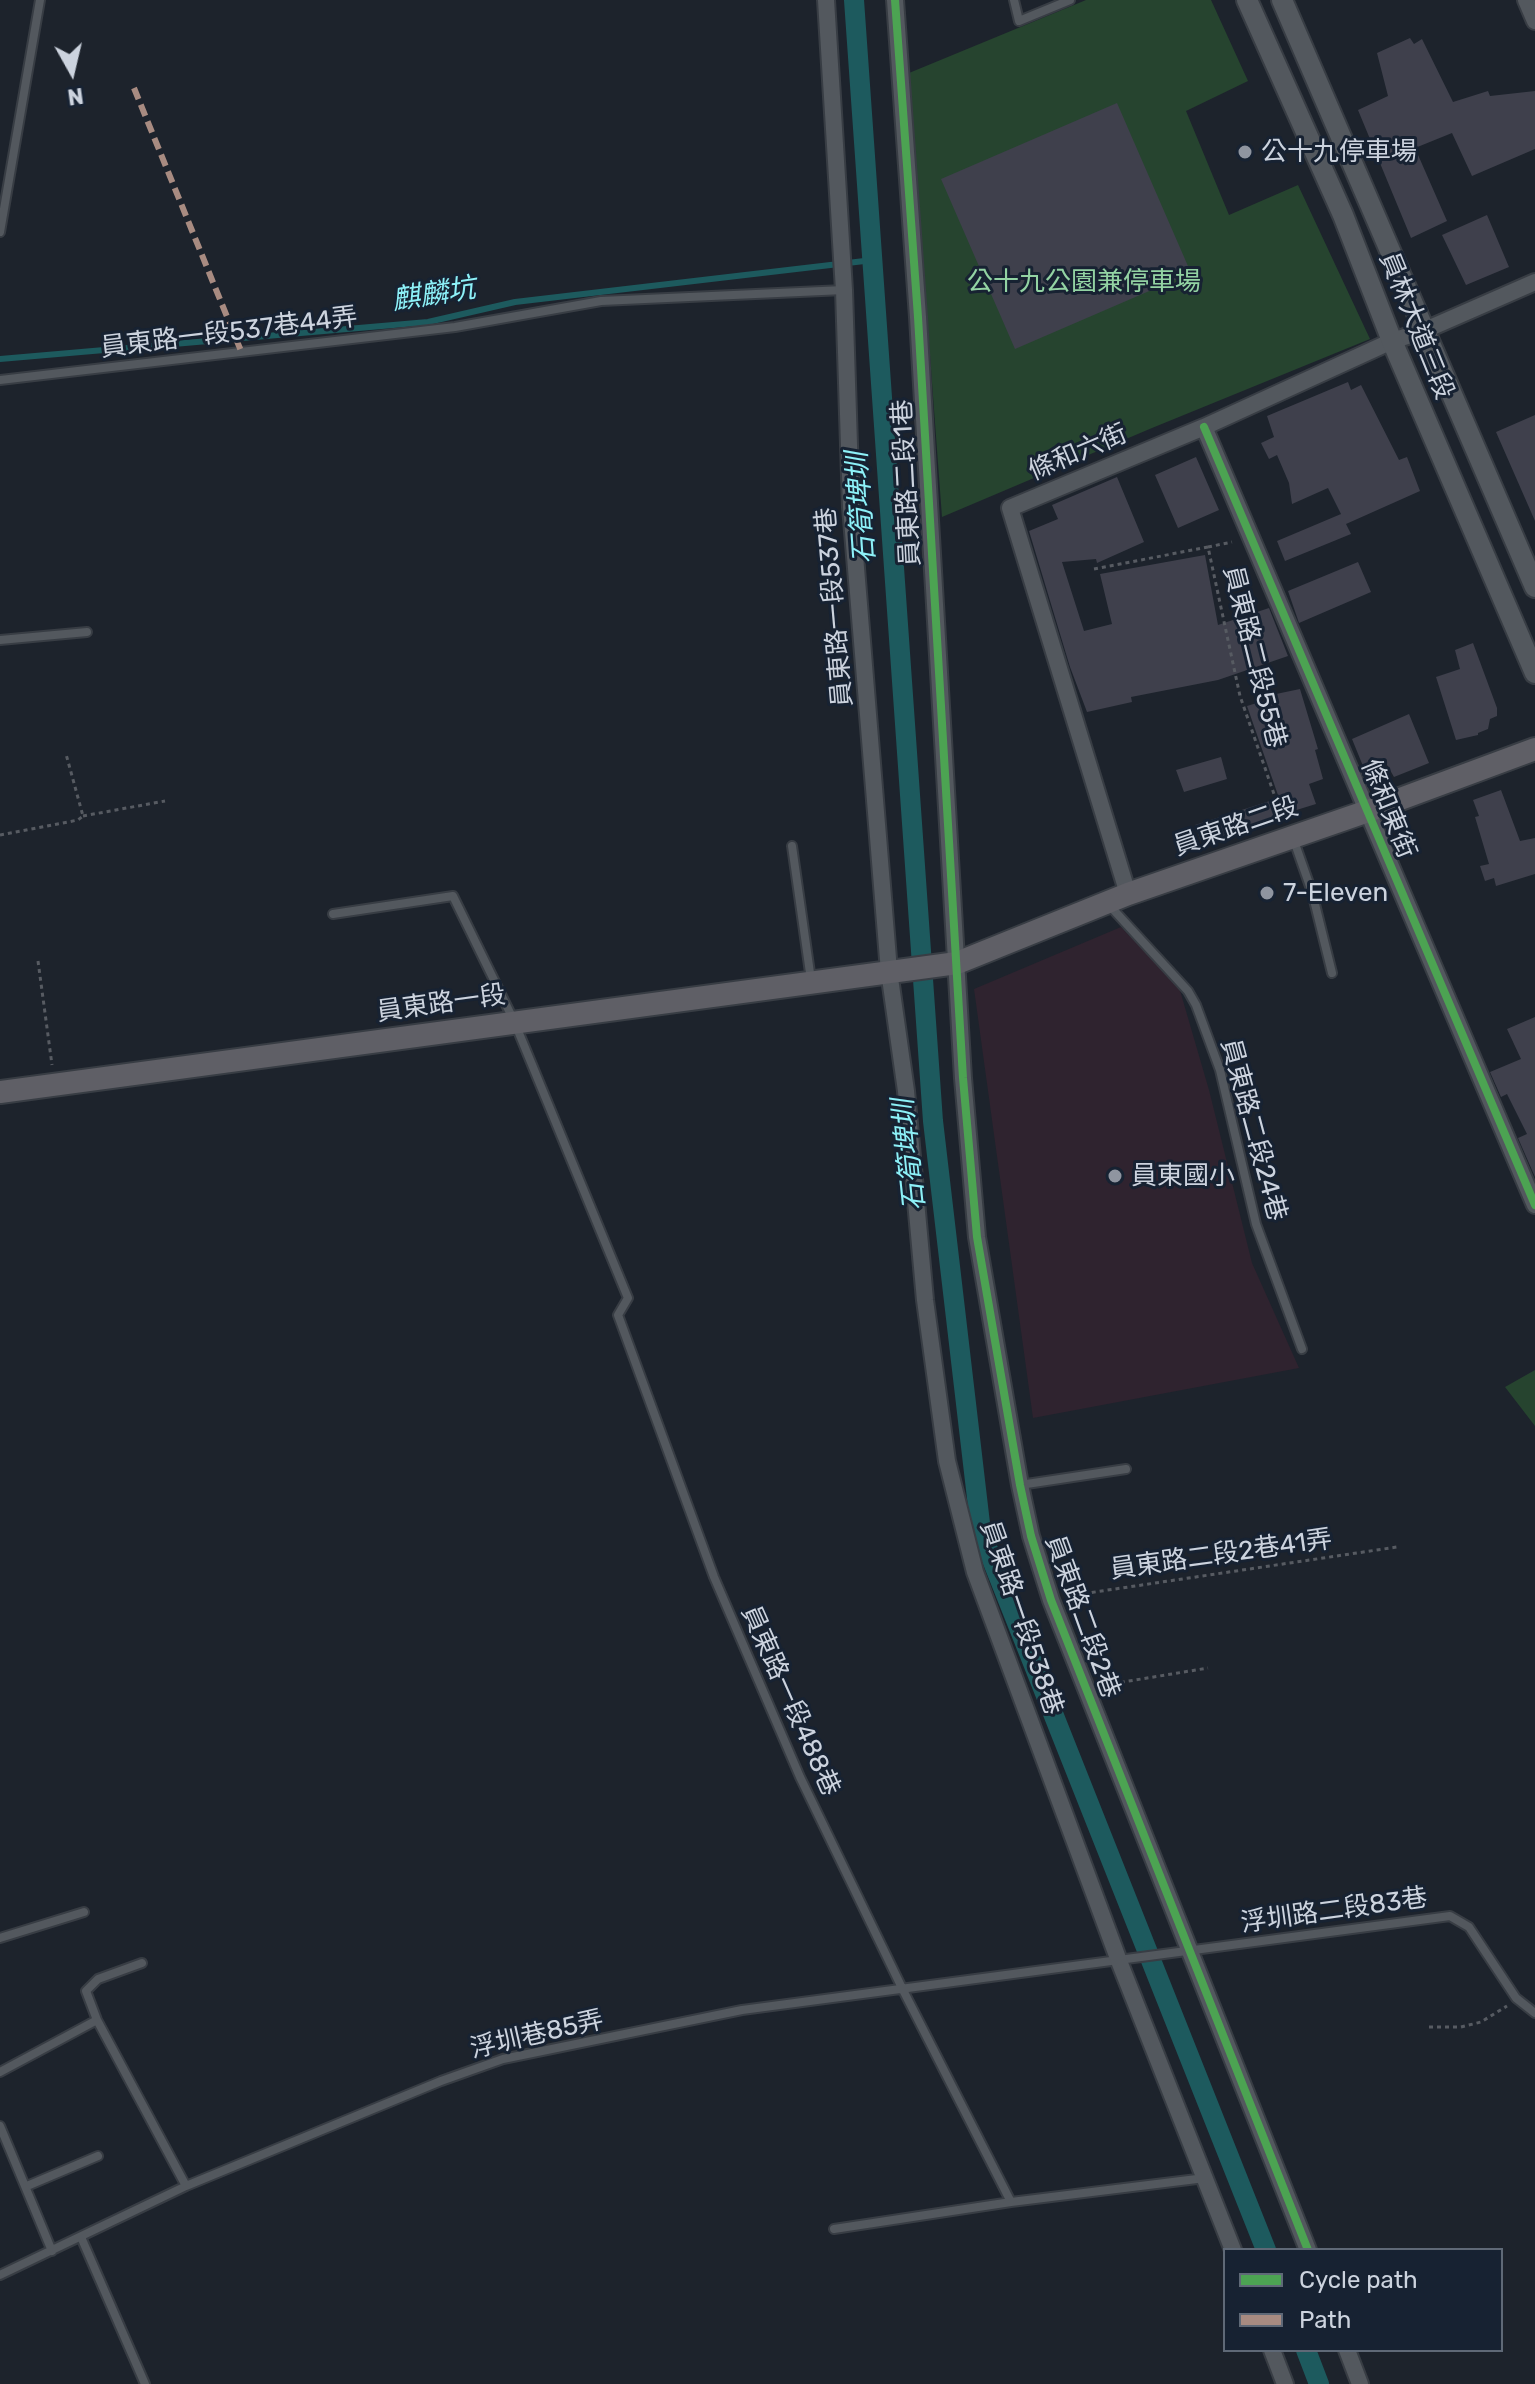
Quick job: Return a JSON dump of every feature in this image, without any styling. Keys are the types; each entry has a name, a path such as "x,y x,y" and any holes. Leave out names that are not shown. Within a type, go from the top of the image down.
{"main road":[{"name":"員東路二段","path":"889,971 957,963 1128,894 1535,749"},
{"name":"員東路一段","path":"0,1092 889,971"}],"street":[{"name":"員東路一段537巷","path":"826,0 844,290 851,507 889,971"},
{"name":"員東路二段1巷","path":"895,0 957,963"},
{"name":"員林大道三段","path":"1247,0 1343,215 1392,341 1535,673"},
{"name":"員林大道三段","path":"1282,0 1535,587"},
{"path":"1526,0 1535,21"},
{"name":"條和六街","path":"1128,894 1010,508 1535,282"},
{"name":"條和東街","path":"1204,427 1535,1205"},
{"name":"員東路二段2巷","path":"957,963 977,1237 1031,1536 1051,1600 1085,1688 1307,2248"},
{"name":"員東路一段538巷","path":"889,971 906,1091 925,1300 947,1461 975,1572 1119,1961 1232,2248"},
{"path":"1273,2352 1285,2384"},
{"path":"1348,2352 1360,2384"}],"lane":[{"path":"0,232 40,0"},
{"path":"1014,0 1019,21 1070,0"},
{"name":"員東路一段537巷44弄","path":"0,380 455,327 601,301 844,290"},
{"path":"0,640 87,632"},
{"path":"1293,837 1312,892 1332,973"},
{"path":"792,846 811,981"},
{"path":"333,914 453,896 514,1021"},
{"name":"員東路二段24巷","path":"1107,902 1188,991 1196,1005 1220,1070 1256,1224 1302,1349"},
{"name":"員東路一段488巷","path":"514,1021 628,1298 618,1315 714,1577 800,1777 903,1990 1011,2202"},
{"path":"1020,1485 1126,1469"},
{"path":"0,1938 84,1912"},
{"name":"浮圳路二段83巷","path":"1119,1961 1450,1916 1469,1927 1516,1998 1535,2013"},
{"name":"浮圳巷85弄","path":"0,2275 186,2186 441,2081 503,2059 742,2010 1119,1961"},
{"path":"142,1963 98,1979 86,1991 97,2020 186,2186"},
{"path":"0,2072 97,2020"},
{"path":"0,2126 52,2251"},
{"path":"27,2186 98,2156"},
{"path":"834,2229 1011,2202 1205,2178"},
{"path":"81,2237 145,2384"}],"path":[{"path":"1208,547 1251,538"},
{"path":"66,754 83,816"},
{"path":"0,835 165,801"},
{"path":"38,961 54,1085"},
{"path":"1085,1688 1208,1668"},
{"path":"1429,2027 1443,2029 1481,2022 1516,1998"}],"shaded area":[{"name":"員東國小","path":"1121,927 1179,987 1209,1090 1252,1263 1299,1368 1033,1418 974,989"}],"green space":[{"name":"公十九公園兼停車場","path":"1086,0 1211,0 1248,81 1186,111 1229,215 1298,185 1370,339 942,517 909,73"},
{"path":"1535,1370 1535,1426 1505,1387"}],"building":[{"path":"1410,38 1414,44 1422,39 1453,102 1488,91 1490,96 1535,91 1535,149 1472,176 1452,133 1415,148 1447,221 1411,238 1358,110 1388,96 1377,53"},
{"path":"1117,103 1191,273 1015,349 941,179"},
{"path":"1487,215 1509,267 1466,285 1442,235"},
{"path":"1348,382 1351,390 1361,385 1399,460 1407,457 1420,491 1346,524 1328,488 1292,504 1289,483 1277,455 1269,459 1261,443 1274,437 1267,416"},
{"path":"1535,415 1535,521 1496,432"},
{"path":"1196,457 1219,510 1178,528 1155,475"},
{"path":"1117,477 1144,542 1097,563 1096,559 1062,562 1084,631 1112,624 1100,574 1205,555 1218,625 1269,608 1288,656 1218,680 1131,697 1132,702 1087,712 1070,667 1029,531 1058,519 1052,505"},
{"path":"1341,514 1351,534 1285,561 1277,541"},
{"path":"1358,562 1371,592 1299,623 1288,591"},
{"path":"1473,643 1497,708 1497,716 1490,719 1488,729 1478,735 1456,740 1436,677 1460,669 1455,650"},
{"path":"1300,689 1318,749 1315,750 1323,779 1309,784 1316,804 1201,842 1195,825 1279,798 1247,706 1276,697 1276,694"},
{"path":"1409,714 1429,763 1394,777 1386,763 1365,771 1352,739"},
{"path":"1221,757 1227,779 1184,792 1176,770"},
{"path":"1501,790 1520,841 1535,838 1535,874 1496,886 1494,878 1485,881 1480,866 1489,864 1473,800"},
{"path":"1535,1017 1535,1177 1518,1138 1527,1134 1507,1094 1501,1097 1490,1072 1521,1059 1507,1029"}],"waterway":[{"name":"石筍埤圳","path":"854,0 933,1121 981,1532 1265,2248"},
{"name":"麒麟坑","path":"0,359 428,322 515,302 873,260"},
{"name":"石筍埤圳","path":"1307,2352 1319,2384"}],"marked path":[{"path":"134,88 241,351"}],"cycle path":[{"path":"895,0 918,317 963,1078 977,1237 1020,1485 1031,1536 1051,1600 1307,2248"},
{"name":"員東路二段55巷","path":"1204,427 1535,1205"}],"place":[{"name":"公十九停車場","path":"1245,152"},
{"name":"7-Eleven","path":"1267,893"},
{"name":"員東國小","path":"1115,1176"}]}
